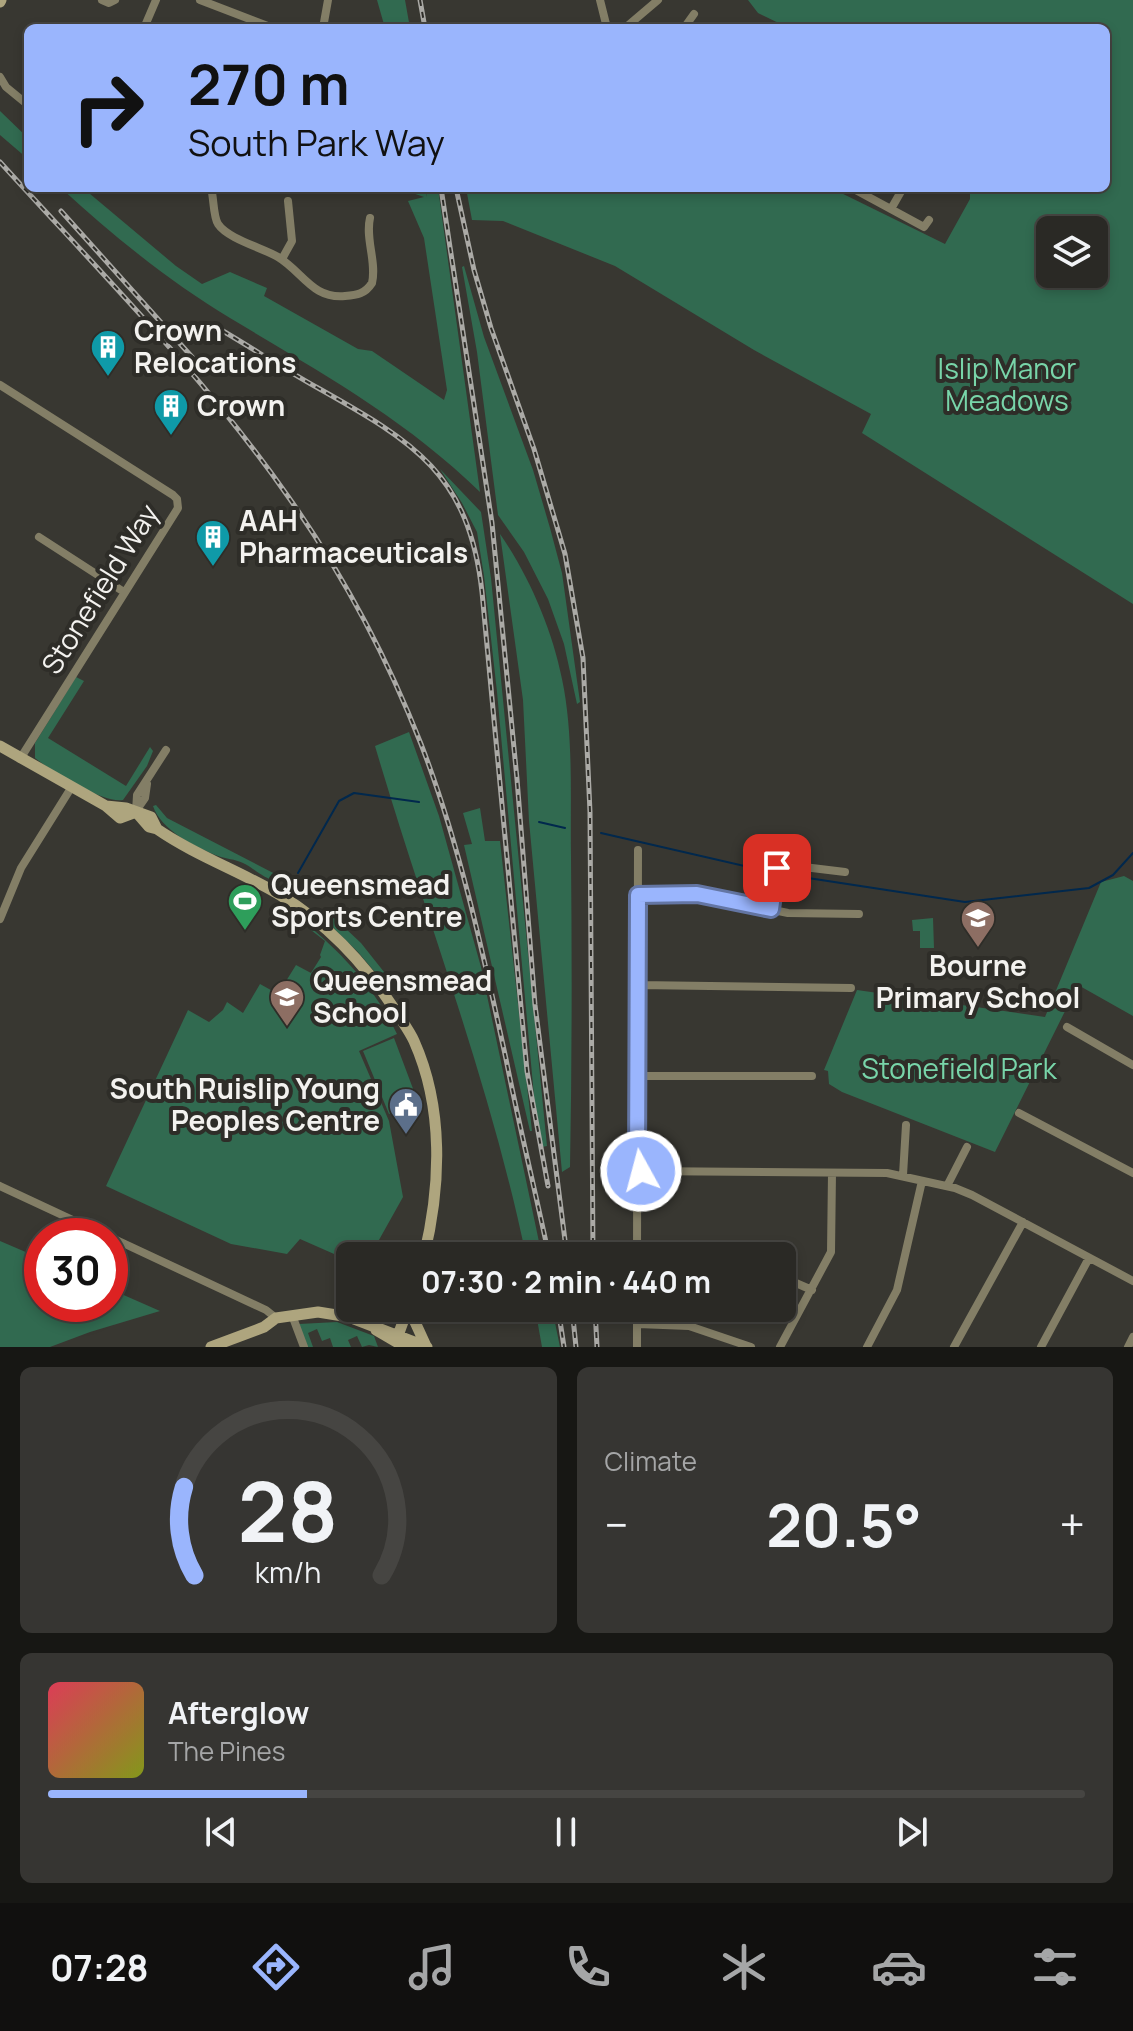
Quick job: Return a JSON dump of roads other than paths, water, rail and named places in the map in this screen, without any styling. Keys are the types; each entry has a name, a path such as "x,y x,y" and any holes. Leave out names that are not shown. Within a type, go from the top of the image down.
{"street":[{"path":"102,0 109,3 115,0"},
{"path":"146,24 156,0"},
{"path":"200,0 263,24"},
{"path":"324,24 328,0"},
{"path":"600,0 606,24"},
{"path":"630,24 658,0"},
{"path":"687,24 694,14"},
{"path":"0,77 6,87 24,102"},
{"path":"212,192 217,223 241,241 282,259 317,291 336,297 359,295 368,289 373,277 367,228 370,218"},
{"path":"859,192 924,227 929,220"},
{"path":"891,209 901,192"},
{"path":"282,259 292,241 288,201"},
{"name":"Stonefield Way","path":"0,385 177,499 178,508 20,759"},
{"path":"39,537 124,592"},
{"path":"0,746 106,806 126,808 151,817 157,829 206,859 279,894 329,930 367,971 414,1039 430,1096 437,1149 435,1195 427,1242"},
{"path":"136,812 145,798 148,779 166,750"},
{"path":"0,919 21,868 71,788"},
{"path":"637,1242 638,850"},
{"path":"771,909 779,864 845,872"},
{"path":"638,895 697,894 788,913 859,914"},
{"path":"638,985 851,988"},
{"path":"1067,1027 1133,1065"},
{"path":"638,1076 812,1076"},
{"path":"1019,1113 1133,1173"},
{"path":"903,1175 906,1125"},
{"path":"947,1186 967,1147"},
{"path":"637,1171 903,1175 972,1195 1133,1281"},
{"path":"780,1347 831,1252 832,1173"},
{"path":"867,1347 897,1290 922,1181"},
{"path":"0,1186 68,1218"},
{"path":"954,1347 1023,1222"},
{"path":"128,1246 266,1310 276,1318"},
{"path":"1041,1347 1089,1258"},
{"path":"796,1283 812,1290"},
{"path":"217,1346 264,1327 276,1318 308,1312 334,1313 373,1327 399,1344 426,1347"},
{"path":"292,1315 304,1347"},
{"path":"373,1327 392,1322"},
{"path":"399,1344 405,1322"},
{"path":"414,1322 426,1347"},
{"path":"637,1347 638,1324 689,1326 751,1347"},
{"path":"1128,1347 1133,1337"}],"waterway":[{"path":"298,873 339,801 354,793 419,802"},
{"path":"539,822 565,828"},
{"path":"601,833 775,873"},
{"path":"782,874 965,902 1089,888 1113,875 1133,853"}],"railway":[{"path":"420,0 424,24"},
{"path":"0,162 24,188"},
{"path":"28,192 185,365 255,451 326,554 378,647 421,744 448,821 470,900 546,1242"},
{"path":"442,192 492,523 535,1005 565,1242"},
{"path":"457,192 491,328 534,449 565,554 583,658 590,812 593,1242"},
{"path":"61,211 192,357"},
{"path":"223,331 352,407 409,445 450,490 464,518 475,552 482,592 527,1071 548,1186"},
{"path":"560,1322 564,1347"},
{"path":"573,1322 576,1347"},
{"path":"596,1322 597,1347"}],"place":[{"name":"Crown Relocations","path":"108,378"},
{"name":"Crown","path":"171,437"},
{"name":"AAH Pharmaceuticals","path":"213,568"},
{"name":"Queensmead Sports Centre","path":"245,932"},
{"name":"Bourne Primary School","path":"978,949"},
{"name":"Queensmead School","path":"287,1028"},
{"name":"South Ruislip Young Peoples Centre","path":"406,1136"}],"park label":[{"name":"Islip Manor Meadows","path":"1007,385"},
{"name":"Stonefield Park","path":"959,1069"}]}
